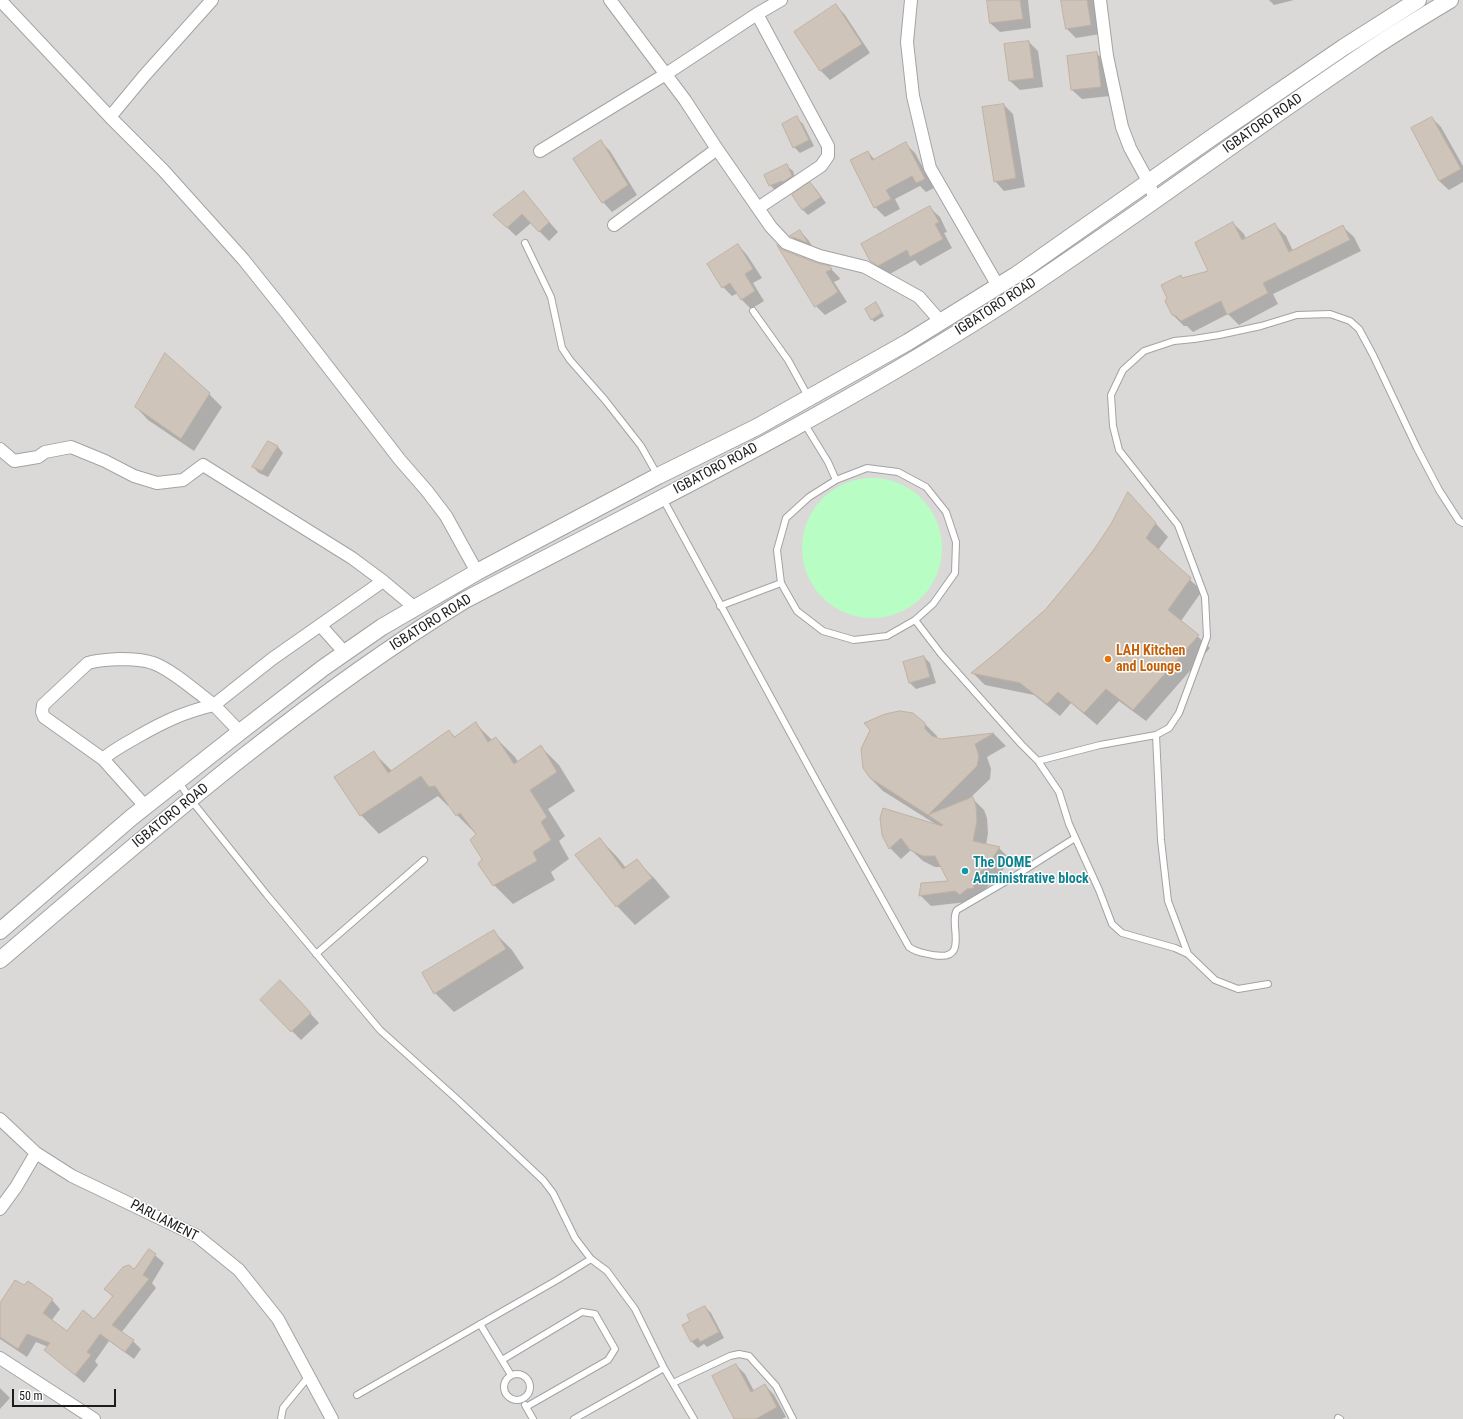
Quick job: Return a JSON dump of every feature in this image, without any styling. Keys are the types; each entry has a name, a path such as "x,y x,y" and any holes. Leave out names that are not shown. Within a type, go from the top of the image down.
{"street":[{"path":"0,0 110,117 163,170 243,259 288,314 400,460 446,516 477,572"},
{"path":"110,117 144,76 212,0"},
{"path":"610,0 685,100 771,227 786,243 820,256 865,267 919,297 941,322"},
{"path":"540,151 666,74 757,14 782,0"},
{"path":"911,0 907,42 913,96 930,168 998,286"},
{"path":"1100,0 1107,56 1122,127 1130,148 1148,181 1155,199"},
{"name":"IGBATORO ROAD","path":"1,929 145,806 240,732 382,627 477,572 658,476 757,427 908,342 1016,275 1148,181 1344,47 1418,0"},
{"name":"IGBATORO ROAD","path":"0,960 191,800 301,712 366,664 428,622 465,600 804,422 916,358 994,310 1080,252 1363,54 1450,0"},
{"path":"757,14 828,146 828,156 821,166 758,208"},
{"path":"614,225 717,149"},
{"path":"908,342 916,358"},
{"path":"0,449 14,461 38,457 45,452 71,447 105,461 134,476 157,483 183,480 203,466 352,558 383,581 414,608"},
{"path":"103,759 112,751 163,722 193,710 214,705 272,659 383,581"},
{"path":"320,625 345,653"},
{"path":"145,806 103,759 44,717 42,712 43,705 88,663 96,660 135,659 153,663 185,683 214,705 240,732"},
{"name":"PARLIAMENT","path":"0,1119 36,1153 72,1176 197,1236 239,1270 278,1319 332,1419"},
{"path":"0,1209 16,1187 36,1153"},
{"path":"0,1358 94,1419"}],"lane":[{"path":"525,243 551,297 562,348 570,360 605,400 641,446 658,476"},
{"path":"753,311 788,360 809,398"},
{"path":"1038,761 1100,745 1156,735 1169,728 1179,712 1207,637 1205,597 1178,525 1119,450 1113,426 1111,395 1123,370 1144,351 1174,341 1219,335 1261,326 1297,315 1330,314 1350,321 1359,329 1373,355 1417,448 1439,490 1459,521 1463,523"},
{"path":"804,422 828,462 836,480"},
{"path":"867,468 898,472 926,487 946,512 956,542 955,573 933,604 915,620 887,636 854,640 823,631 797,611 781,583 777,550 786,518 809,497 836,480 867,468"},
{"path":"662,497 720,606 909,947 916,952 942,956 949,954 955,947 957,933 955,917 958,910 1075,838"},
{"path":"720,606 781,583"},
{"path":"915,620 941,654 1038,761 1059,792 1075,838 1099,890 1112,924 1122,933 1175,948 1188,954 1215,980 1238,989 1268,984"},
{"path":"1156,735 1160,840 1168,901 1188,954"},
{"path":"178,781 191,800 267,895 380,1030 459,1101 543,1180 553,1193 575,1238 591,1258 607,1272 635,1310 664,1368 694,1419"},
{"path":"316,954 424,860"},
{"path":"357,1395 557,1280 591,1258"},
{"path":"502,1360 582,1312 595,1314 616,1349 608,1360 526,1408"},
{"path":"480,1324 511,1375"},
{"path":"673,1383 730,1356 739,1354 749,1356 776,1386 793,1419"},
{"path":"574,1419 664,1368"},
{"path":"519,1374 526,1378 530,1385 528,1393 521,1398 515,1399 509,1397 505,1392 504,1386 506,1380 511,1375 519,1374"},
{"path":"281,1419 283,1408 309,1376"},
{"path":"521,1398 533,1419"}],"shaded area":[{"path":"0,0 1463,0 1463,1419 0,1419"}],"green space":[{"path":"872,478 892,481 899,484 911,490 926,504 939,528 942,548 939,568 936,575 930,587 916,602 892,615 872,618 852,615 845,612 833,606 818,592 805,568 802,548 805,528 808,521 814,509 828,494 852,481"}],"building":[{"path":"987,0 1020,0 1023,19 990,23"},
{"path":"1061,0 1087,0 1091,25 1066,29"},
{"path":"836,4 862,44 820,71 794,32"},
{"path":"1029,41 1034,78 1009,81 1004,44"},
{"path":"1097,52 1101,87 1071,90 1067,56"},
{"path":"1004,104 1016,178 994,182 982,107"},
{"path":"797,116 809,140 793,148 782,124"},
{"path":"1432,117 1461,169 1439,181 1411,128"},
{"path":"601,140 628,185 602,203 573,159"},
{"path":"906,142 925,179 916,183 912,176 886,190 891,199 874,208 850,160 868,151 872,160"},
{"path":"787,164 792,176 783,182 782,181 769,186 764,175"},
{"path":"810,182 821,197 802,210 792,195"},
{"path":"524,191 549,222 539,232 522,214 507,228 493,215"},
{"path":"930,206 939,222 935,224 943,239 910,257 907,250 878,266 870,261 861,244"},
{"path":"1233,222 1242,240 1275,223 1289,252 1343,225 1350,240 1263,283 1268,293 1227,315 1221,301 1181,321 1176,316 1172,315 1165,301 1167,298 1161,285 1181,275 1182,278 1208,271 1195,243"},
{"path":"800,230 808,243 790,236"},
{"path":"738,244 753,269 745,274 755,291 741,300 730,283 722,288 707,264"},
{"path":"777,245 783,250 817,263 830,266 832,269 826,272 838,292 815,307"},
{"path":"876,302 882,313 871,320 865,309"},
{"path":"165,353 210,393 181,439 135,407"},
{"path":"268,441 278,446 262,471 252,467"},
{"path":"1128,492 1156,523 1146,538 1191,578 1168,610 1199,635 1133,710 1106,689 1084,713 1058,692 1047,704 1020,683 971,673 1045,610 1093,551 1111,524"},
{"path":"924,656 930,677 909,683 903,662"},
{"path":"900,711 913,713 925,723 925,729 932,736 941,739 994,733 975,744 979,756 977,766 928,815 870,778 863,768 861,749 870,730 864,723 885,714"},
{"path":"476,722 488,742 496,737 514,764 541,745 557,772 530,790 547,817 541,822 551,840 533,852 537,861 493,886 478,864 482,859 470,840 476,834 460,813 456,816 435,786 429,787 421,776 360,816 334,777 374,751 388,773 449,730 454,737"},
{"path":"973,797 976,806 977,821 973,841 1000,847 987,866 971,880 973,880 974,888 967,889 960,895 955,891 919,896 921,883 948,881 935,856 923,856 910,850 901,838 889,849 882,835 880,818 883,808 942,826 943,825 928,815"},
{"path":"600,838 623,869 637,859 652,878 616,907 575,855"},
{"path":"494,930 506,949 434,994 422,973"},
{"path":"280,980 311,1013 291,1032 260,1000"},
{"path":"149,1249 156,1254 143,1275 149,1279 112,1325 134,1340 125,1352 100,1334 87,1352 91,1355 75,1375 44,1350 50,1343 27,1334 18,1349 0,1337 0,1303 15,1280 24,1285 28,1281 53,1299 43,1313 67,1331 83,1310 94,1319 113,1296 104,1289 123,1267 129,1265 134,1269"},
{"path":"705,1306 719,1332 700,1342 698,1338 691,1342 682,1325 690,1321 687,1315"},
{"path":"736,1364 751,1392 765,1384 777,1407 756,1419 734,1419 712,1376"}],"place":[{"name":"LAH Kitchen and Lounge","path":"1108,659"},
{"name":"The DOME Administrative block","path":"965,871"}]}
